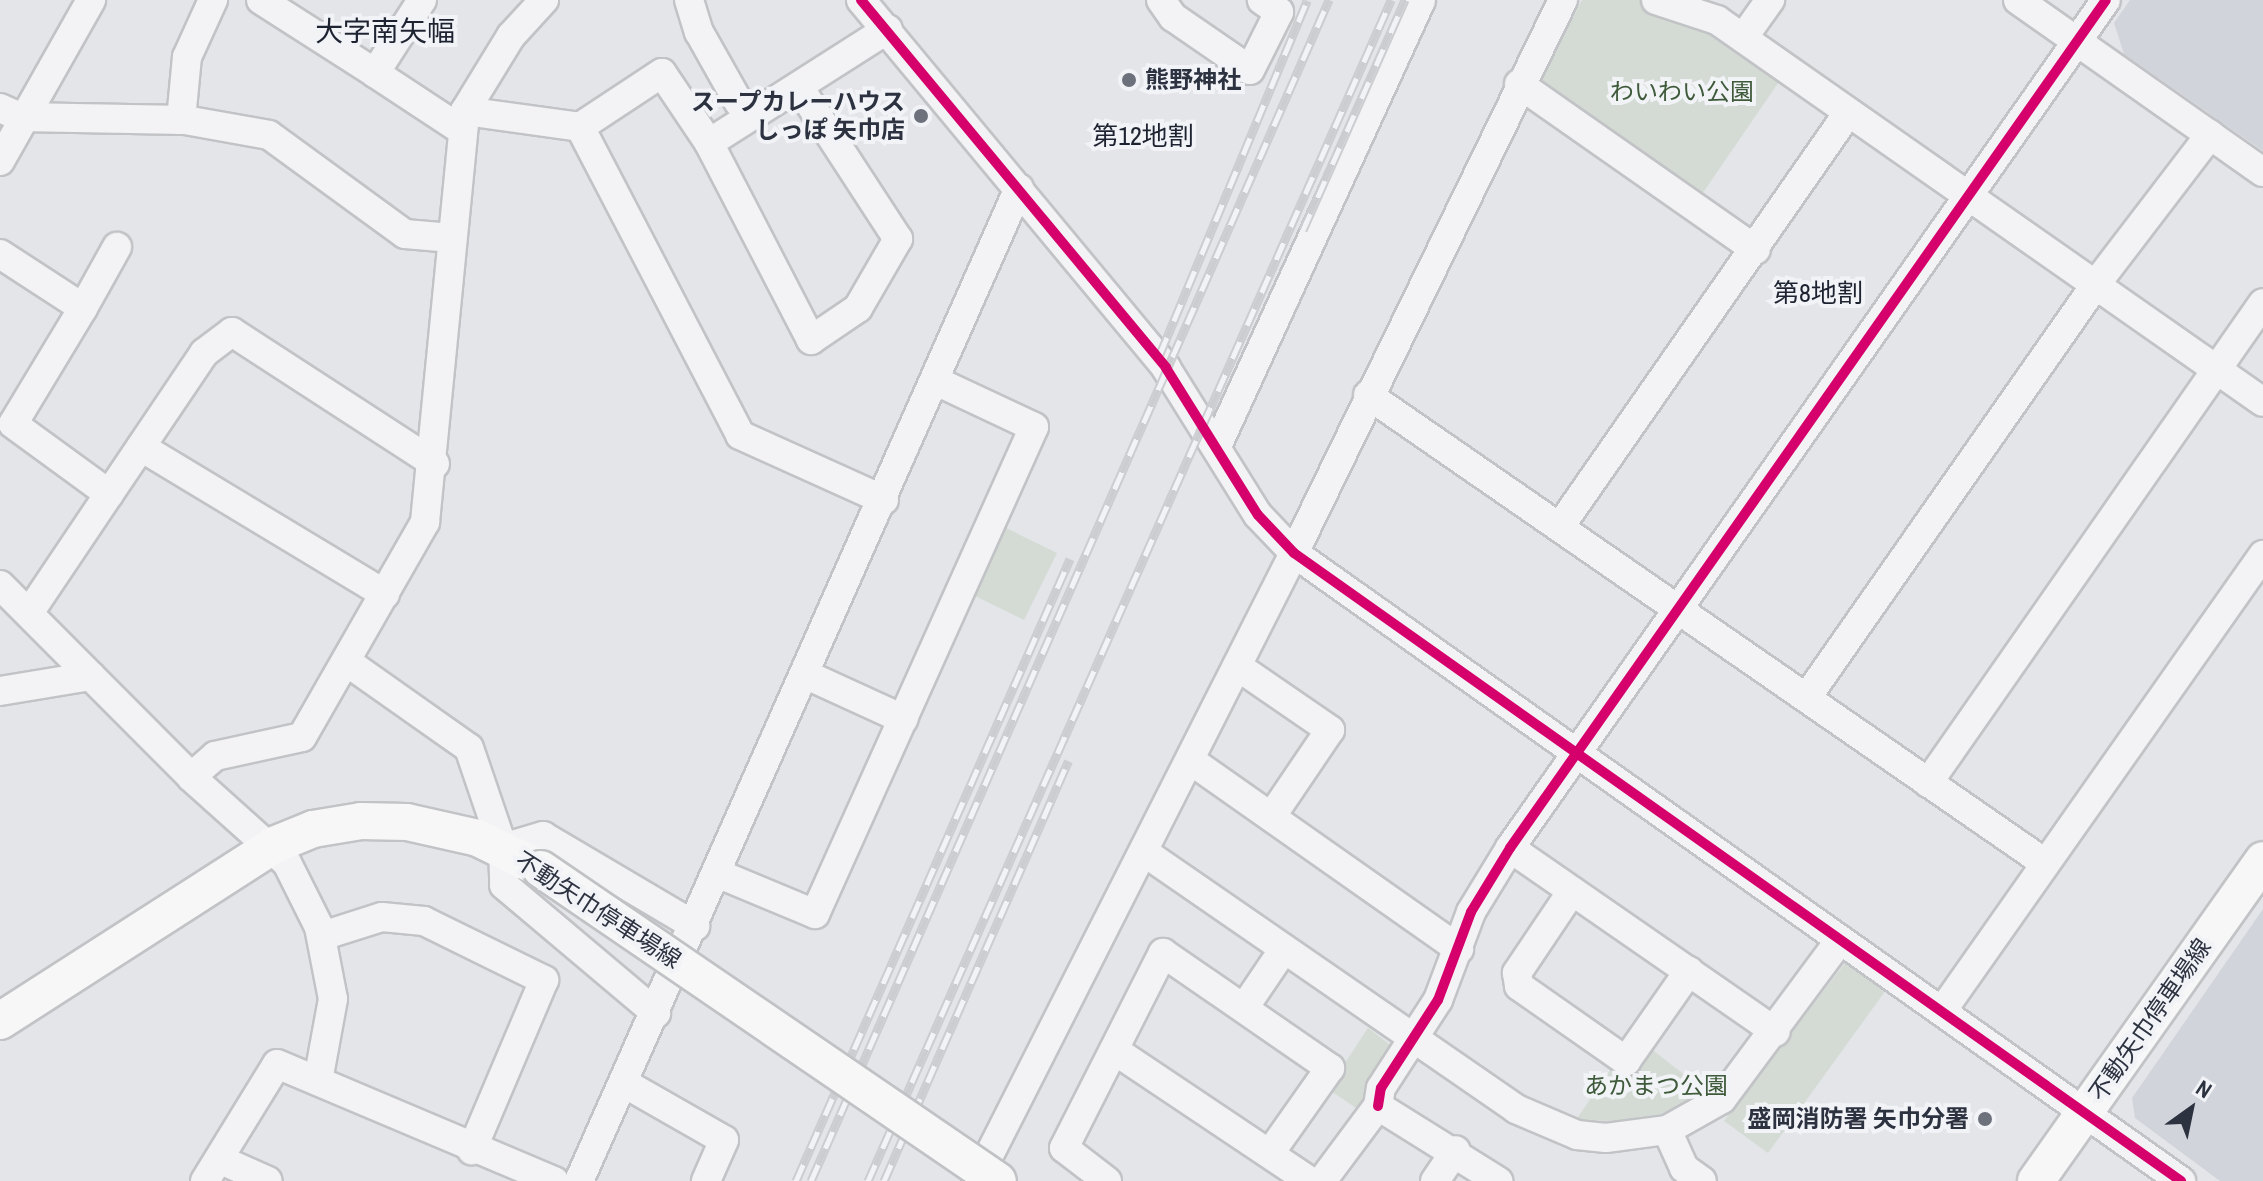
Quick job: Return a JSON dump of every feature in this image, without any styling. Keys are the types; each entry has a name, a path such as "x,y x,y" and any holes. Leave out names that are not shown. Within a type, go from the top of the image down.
{"main road":[{"name":"不動矢巾停車場線","path":"0,1021 274,845 361,821 444,829 503,848 541,869 998,1181"},
{"name":"不動矢巾停車場線","path":"2036,1181 2263,860"}],"street":[{"path":"0,161 10,113 53,74 91,0"},
{"path":"181,120 187,57 213,0"},
{"path":"261,0 375,73 464,121 580,127 662,73 709,143 811,340 858,308 898,239 801,90"},
{"path":"375,73 422,0"},
{"path":"191,777 215,756 302,737 425,522 435,464 464,121 511,36 544,0"},
{"path":"689,0 699,32 739,103"},
{"path":"861,0 1166,368 1258,515 1294,553 1573,754 2181,1181"},
{"path":"1161,0 1173,17 1250,70 1279,12 1262,0"},
{"path":"1217,446 1421,0"},
{"path":"976,1181 1294,553 1519,84 1563,0"},
{"path":"1656,0 1717,20 2263,402"},
{"path":"1743,38 1770,0"},
{"path":"2018,0 2263,172"},
{"path":"1322,1181 1378,1106 1381,1088 1438,1000 1471,912 1510,848 1573,754 1680,608 2106,0"},
{"path":"709,143 801,90 888,29"},
{"path":"1519,84 1756,250"},
{"path":"10,113 181,120 269,135 405,234 452,238"},
{"path":"1561,525 1756,250 1848,113"},
{"path":"580,127 740,435 884,500"},
{"path":"1807,697 2096,284 2210,135"},
{"path":"579,1181 719,874 1019,188"},
{"path":"109,494 13,424 117,247"},
{"path":"0,254 83,308"},
{"path":"1928,783 2263,303"},
{"path":"29,613 204,353 232,332 435,464"},
{"path":"719,874 815,914 1034,427 936,381"},
{"path":"1368,395 1561,525 2045,863"},
{"path":"141,447 385,594"},
{"path":"1942,1011 2263,555"},
{"path":"0,585 191,777 274,845 322,936 333,999 318,1081"},
{"path":"347,662 469,748 503,848 504,885 656,1013"},
{"path":"1237,666 1330,730 1271,817"},
{"path":"807,675 903,719"},
{"path":"0,691 91,676"},
{"path":"1190,760 1459,949"},
{"path":"503,848 543,836 695,926"},
{"path":"1510,848 1776,1032"},
{"path":"1144,852 1412,1038 1544,1125 1606,1138 1667,1130 1722,1099 1776,1032 1840,940"},
{"path":"1572,891 1517,973 1519,986 1626,1061 1689,971"},
{"path":"322,936 382,917 424,921 544,980 472,1150"},
{"path":"1244,1008 1284,949"},
{"path":"1107,1181 1064,1148 1163,953 1330,1068 1270,1153"},
{"path":"1114,1050 1310,1181"},
{"path":"268,1181 213,1170 277,1064 472,1150 554,1181"},
{"path":"624,1083 724,1140 706,1181"},
{"path":"1378,1106 1456,1150 1498,1181"},
{"path":"1667,1130 1684,1168 1702,1181"},
{"path":"1435,1181 1456,1150"}],"shaded area":[{"path":"2130,0 2263,0 2263,151 2124,54 2114,23"},
{"path":"2263,909 2263,1181 2220,1181 2135,1118 2132,1098"}],"green space":[{"name":"わいわい公園","path":"1582,0 1648,0 1787,70 1702,194 1539,82"},
{"path":"1004,527 1057,553 1024,620 971,594"},
{"path":"1845,963 1886,990 1768,1153 1724,1121"},
{"path":"1368,1028 1393,1047 1359,1110 1328,1089"},
{"name":"あかまつ公園","path":"1650,1048 1709,1094 1640,1122 1576,1120 1615,1063"}],"railway":[{"path":"1160,354 1307,0"},
{"path":"811,1181 1329,0"},
{"path":"868,1181 1391,0"},
{"path":"1303,230 1405,0"},
{"path":"796,1181 1070,559"},
{"path":"884,1181 1068,761"}],"cycle path":[{"path":"861,0 1166,368 1258,515 1294,553 2181,1181"},
{"path":"1378,1106 1381,1088 1438,1000 1471,912 1510,848 2106,0"}],"place":[{"name":"熊野神社","path":"1129,80"},
{"name":"スープカレーハウス しっぽ 矢巾店","path":"921,116"},
{"name":"盛岡消防署 矢巾分署","path":"1985,1119"}],"district":[{"name":"大字南矢幅","path":"385,31"},
{"name":"第12地割","path":"1143,136"},
{"name":"第8地割","path":"1818,293"}]}
